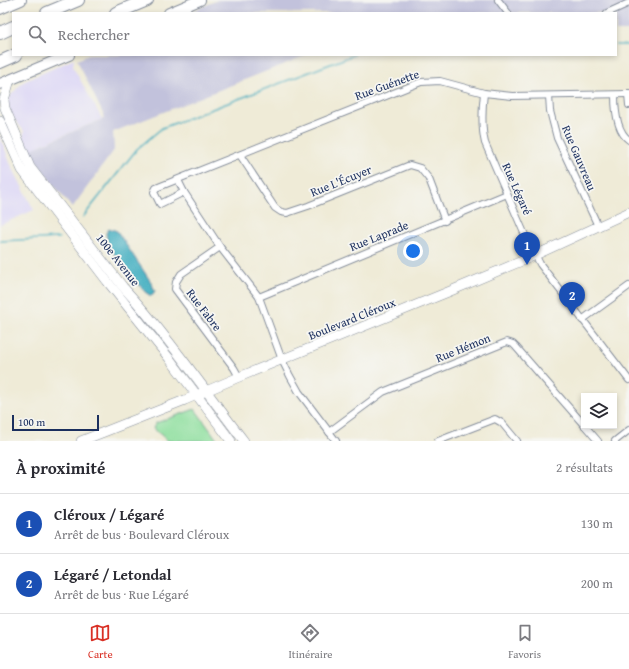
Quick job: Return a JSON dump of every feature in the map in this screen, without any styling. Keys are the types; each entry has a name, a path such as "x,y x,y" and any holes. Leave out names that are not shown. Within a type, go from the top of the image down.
{"highway":[{"path":"49,12 78,0"},
{"path":"118,12 147,0"},
{"path":"0,33 12,27"},
{"path":"0,62 14,56"}],"main road":[{"path":"7,5 21,0"},
{"path":"171,12 200,0"},
{"path":"0,84 67,56"}],"street":[{"path":"498,0 507,12"},
{"path":"609,12 629,3"},
{"name":"100e Avenue","path":"10,80 4,100 5,108 30,167 244,441"},
{"name":"Rue Guénette","path":"184,192 162,204 159,202 154,192 156,188 421,82 440,81 484,93 512,96 629,94 629,105"},
{"name":"Rue Légaré","path":"484,93 482,115 483,135 491,158 535,255 540,264 582,320 629,380"},
{"path":"615,95 617,119 625,137 629,140"},
{"name":"Rue Gauvreau","path":"549,96 550,111 557,138 598,226"},
{"name":"100e Avenue","path":"0,122 22,170 98,269 170,358 231,441"},
{"name":"Rue L'Écuyer","path":"240,155 275,208 281,212 287,213 410,165 420,168 429,179 445,221"},
{"path":"178,180 184,192 220,247 259,297 282,360 299,392 336,441"},
{"name":"Rue Laprade","path":"259,297 507,194"},
{"name":"Boulevard Cléroux","path":"81,441 448,292 535,255 629,212"},
{"name":"Rue Fabre","path":"220,247 181,274 176,282 175,289 234,368 239,377"},
{"path":"582,320 629,286"},
{"name":"Rue Hémon","path":"329,432 383,392 507,342 516,347 581,423"},
{"path":"438,441 495,419 502,423 517,441"},
{"name":"Rue Hémon","path":"587,429 598,441"},
{"path":"616,441 629,430"}],"shaded area":[{"path":"218,0 629,0 629,31 617,31 617,12 190,12"},
{"path":"87,56 304,56 113,132 114,150 72,208 41,169 29,150 105,118 77,60"},
{"path":"74,59 73,67 102,119 40,145 43,150 32,153 23,137 24,131 14,119 9,109 8,102 11,95 23,82"},
{"path":"0,135 10,163 34,210 0,225"}],"green space":[{"path":"195,409 218,441 168,441 153,428 156,423"}],"water":[{"path":"109,228 117,231 151,282 155,291 151,296 145,292 108,246 106,233"}],"waterway":[{"path":"617,45 629,45"},
{"path":"83,217 137,149 162,128 351,56"},
{"path":"0,241 59,238"}],"place":[{"name":"Cléroux / Légaré","path":"527,265"},
{"name":"Légaré / Letondal","path":"572,315"}]}
